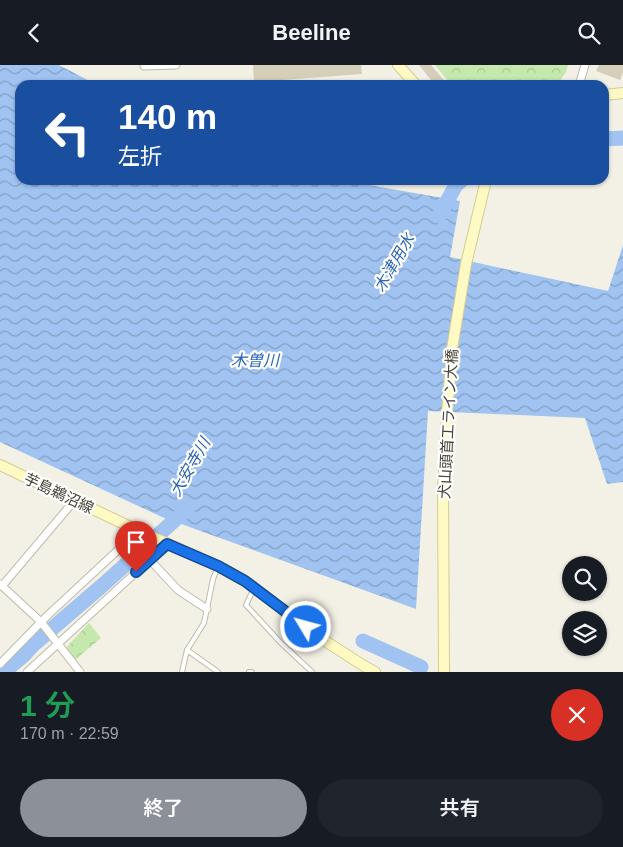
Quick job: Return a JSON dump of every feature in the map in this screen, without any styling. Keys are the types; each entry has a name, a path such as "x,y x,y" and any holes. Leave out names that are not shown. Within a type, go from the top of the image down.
{"street":[{"path":"144,66 176,65"},
{"path":"398,65 412,80"},
{"path":"580,80 585,65"},
{"path":"609,94 623,93"},
{"name":"犬山頭首工ライン大橋","path":"444,672 444,489 452,349 466,264 485,185"},
{"name":"芋島鵜沼線","path":"0,465 74,501 218,566 245,581 318,637 375,672"},
{"path":"74,501 1,585 42,624 80,672"},
{"path":"27,672 56,642 150,560 165,543"},
{"path":"0,664 118,551"},
{"path":"150,560 178,591 207,609"}],"lane":[{"path":"182,672 186,650 204,623 213,579 218,566"},
{"path":"254,588 246,605 280,642 312,672"},
{"path":"186,650 218,672"}],"green space":[{"path":"435,65 568,65 560,80 447,80"},
{"path":"89,623 101,638 75,660 65,649"}],"water":[{"name":"木曽川","path":"0,65 59,65 88,80 15,80 15,185 369,185 460,201 450,257 608,291 623,245 623,482 607,484 585,418 428,411 416,609 162,517 0,442"}],"building":[{"path":"253,65 361,65 362,74 282,80 254,80"},
{"path":"419,65 431,65 444,80 431,80"},
{"path":"599,65 623,65 620,80 596,71"}],"waterway":[{"name":"木津用水","path":"609,139 623,138"},
{"name":"木津用水","path":"439,216 456,185"},
{"name":"大安寺川","path":"4,672 188,508"},
{"path":"363,641 421,667"}],"route":[{"path":"136,572 167,544 218,566 245,581 306,627"}]}
